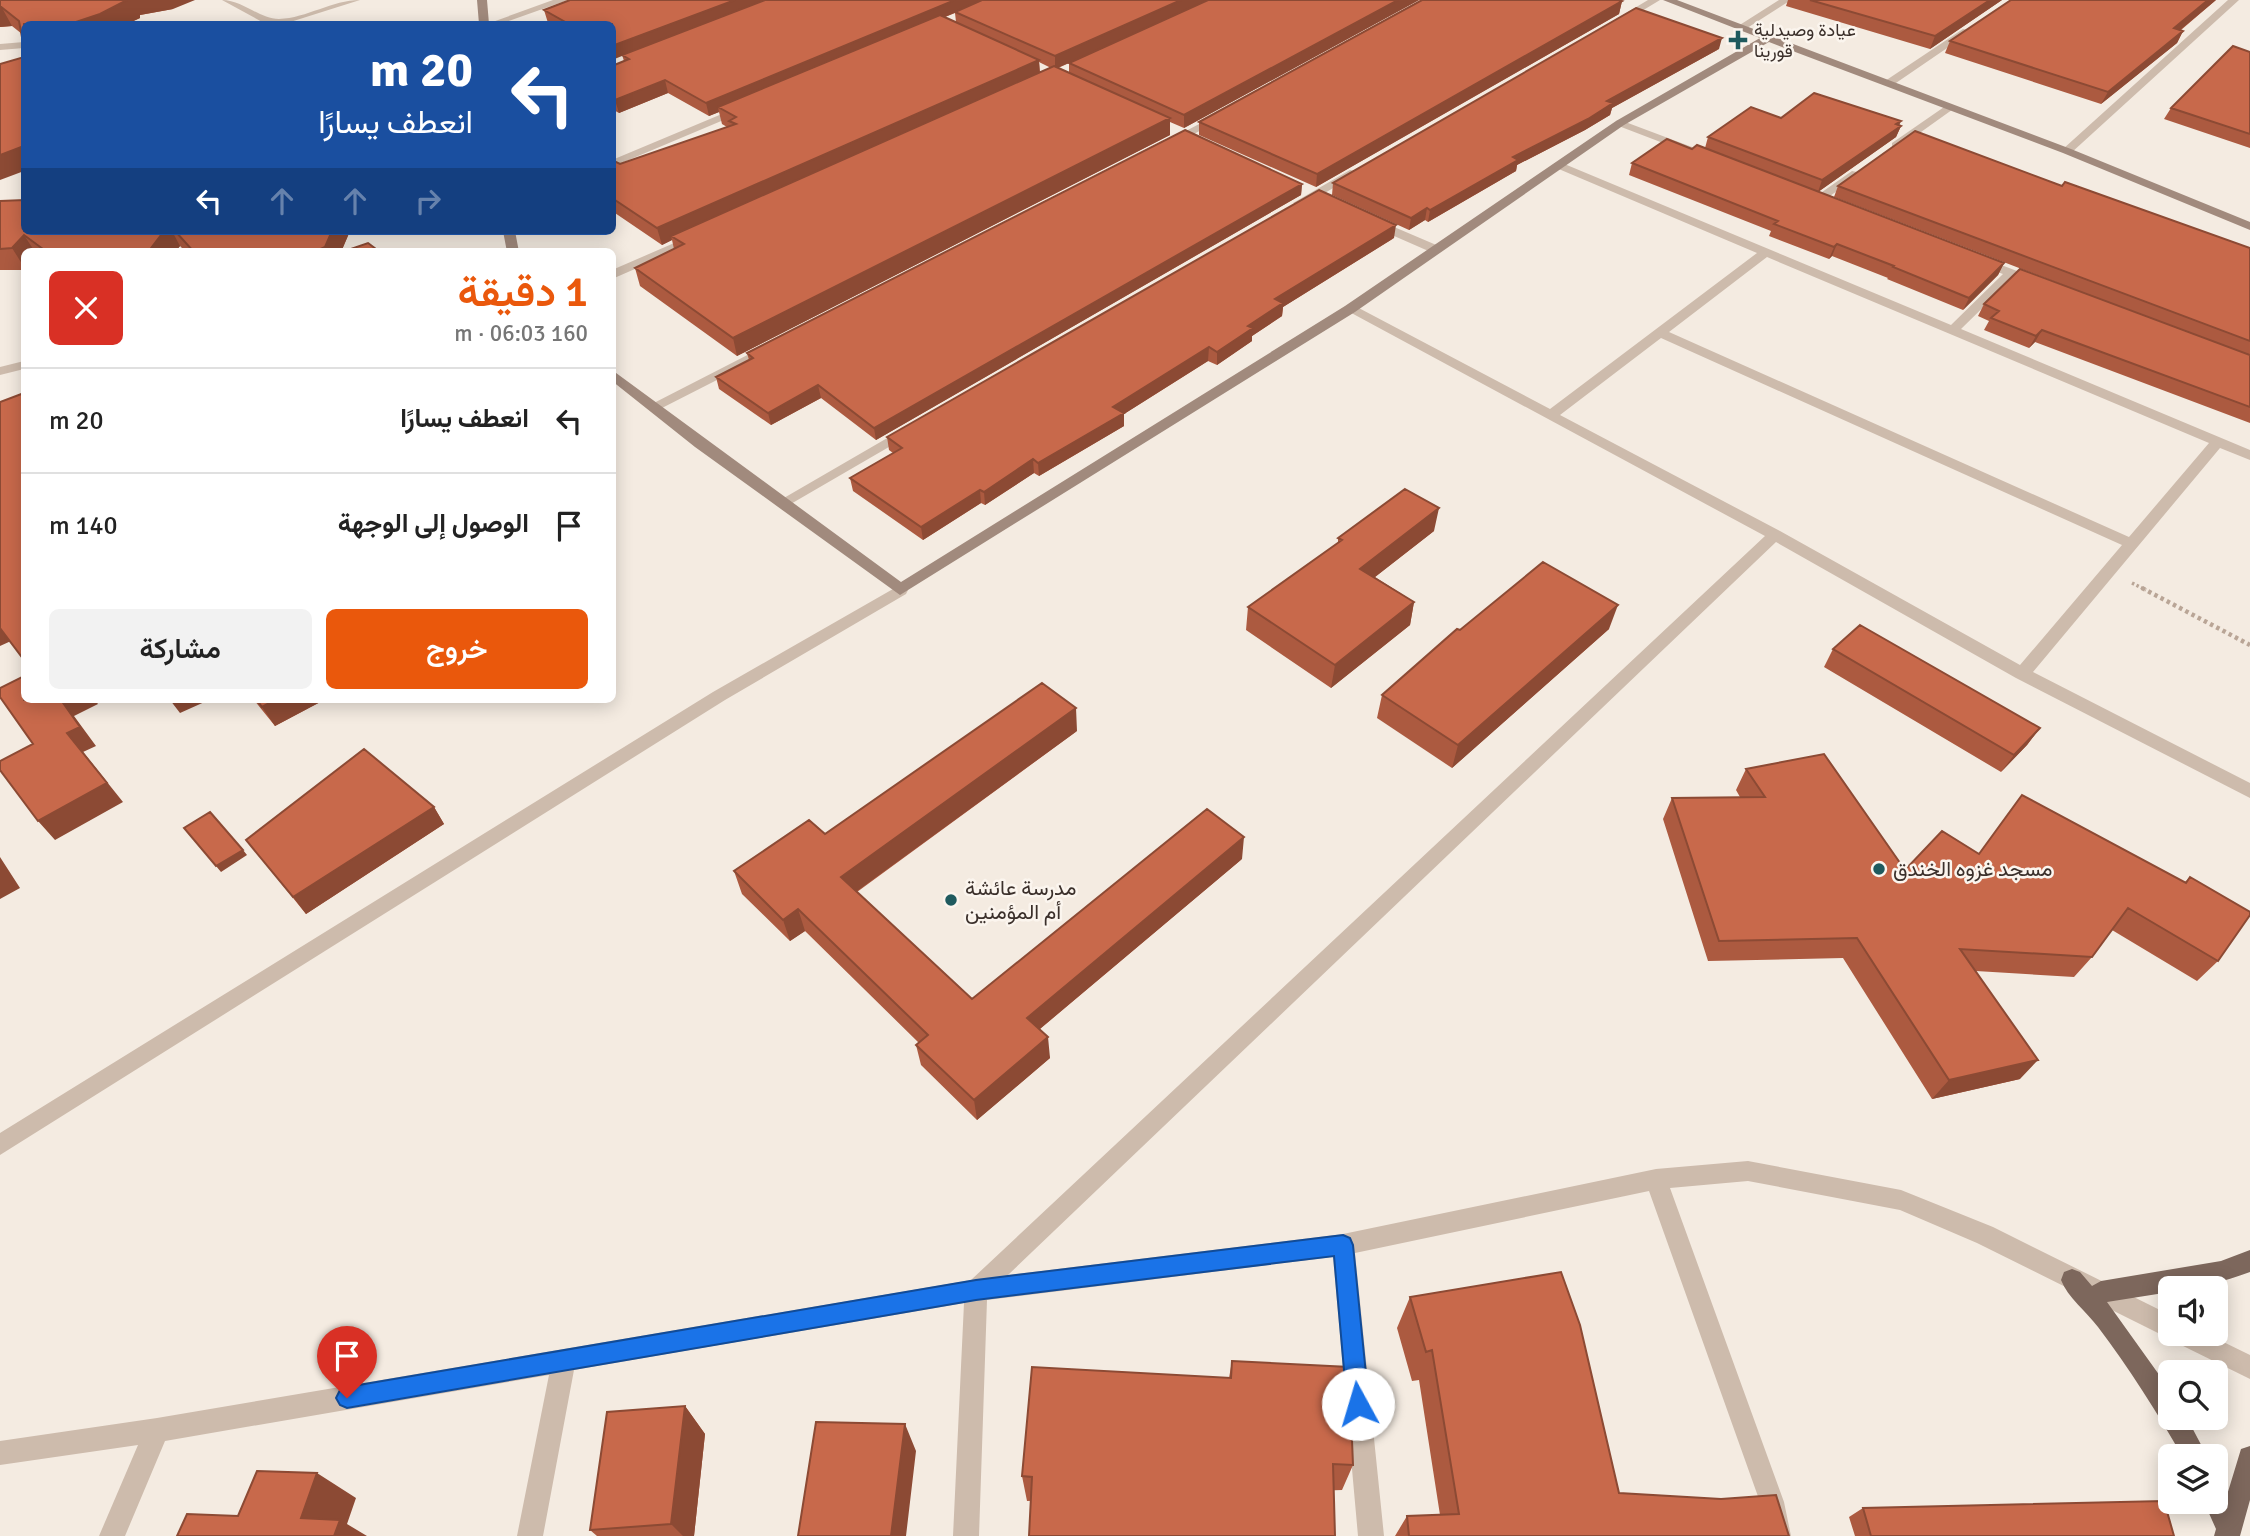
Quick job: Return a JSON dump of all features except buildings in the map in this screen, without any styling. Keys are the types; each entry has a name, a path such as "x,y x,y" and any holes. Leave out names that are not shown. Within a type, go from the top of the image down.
{"main road":[{"path":"2101,1292 2221,1272 2250,1261"},
{"path":"2072,1280 2106,1318 2158,1394"},
{"path":"2228,1532 2250,1458"},
{"path":"2221,1514 2228,1532"}],"street":[{"path":"227,0 268,21"},
{"path":"285,21 355,0"},
{"path":"482,0 484,21"},
{"path":"501,21 563,0"},
{"path":"1608,27 1655,0"},
{"path":"1668,0 2067,150 2250,226"},
{"path":"1740,28 1786,0"},
{"path":"2067,150 2234,0"},
{"path":"1889,83 1980,23"},
{"path":"0,1145 741,682 900,590 1350,309 1620,123 1768,38"},
{"path":"0,47 21,45"},
{"path":"616,162 751,104"},
{"path":"1885,153 1951,107"},
{"path":"1159,149 1229,111"},
{"path":"1620,123 1695,151"},
{"path":"1558,165 2250,455"},
{"path":"1290,208 1361,168"},
{"path":"1832,204 1813,197 1863,168"},
{"path":"1363,217 1437,250"},
{"path":"616,273 701,235"},
{"path":"1550,416 1766,252"},
{"path":"1960,253 2049,288"},
{"path":"1953,330 2011,273"},
{"path":"1350,309 1775,535 2022,674 2250,791"},
{"path":"1661,332 2132,544"},
{"path":"655,406 778,343"},
{"path":"0,370 21,366"},
{"path":"616,377 701,444 784,502 900,590"},
{"path":"784,502 917,425"},
{"path":"2022,674 2218,441"},
{"path":"966,1536 976,1290 1775,535"},
{"path":"0,1453 157,1430 976,1290 1343,1245 1656,1179 1748,1171 1901,1200 1985,1234 2158,1321"},
{"path":"1656,1179 1772,1502 1778,1536"},
{"path":"1343,1245 1371,1536"},
{"path":"2207,1346 2250,1367"},
{"path":"530,1536 564,1360"},
{"path":"113,1536 157,1430"}],"path":[{"path":"2109,572 2250,645"}],"place":[{"name":"عيادة وصيدلية قورينا","path":"1738,40"},
{"name":"مسجد غزوه الخندق","path":"1879,869"},
{"name":"مدرسة عائشة أم المؤمنين","path":"951,900"}],"route":[{"path":"347,1398 976,1290 1343,1245 1358,1404"}]}
